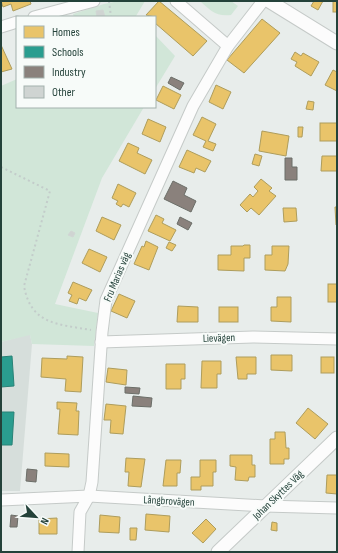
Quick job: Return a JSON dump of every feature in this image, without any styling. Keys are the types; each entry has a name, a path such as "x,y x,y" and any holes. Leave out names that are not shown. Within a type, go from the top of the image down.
{"street":[{"path":"38,16 94,1"},
{"path":"176,1 228,46"},
{"name":"Fru Marias väg","path":"78,552 80,512 89,496 92,482 106,300 193,106 228,46 263,1"},
{"path":"269,1 337,43"},
{"path":"1,28 16,22"},
{"name":"Lievägen","path":"102,337 253,337 337,339"},
{"name":"Johan Skyttes Väg","path":"218,552 337,438"},
{"name":"Långbrovägen","path":"1,500 89,496 265,506 337,508"}],"path":[{"path":"109,1 111,16"},
{"path":"1,167 50,191 24,286 27,300 35,312 48,322 102,337"}],"shaded area":[{"path":"30,334 32,344 20,491 1,491 1,342"}],"green space":[{"path":"119,1 145,1 136,16 74,16 73,14"},
{"path":"200,1 231,1 238,6 231,15 221,15 210,10"},
{"path":"156,36 175,56 156,87"},
{"path":"16,79 16,108 143,108 102,178 55,304 98,313 94,346 32,344 30,335 1,342 1,86"}],"building: Homes":[{"path":"1,1 30,1 31,4 13,11 11,4 3,7"},
{"path":"159,1 207,41 193,56 156,24 156,16 146,15"},
{"path":"314,1 323,1 318,10 311,6"},
{"path":"333,1 337,1 337,12 333,12"},
{"path":"262,19 280,33 244,73 227,60"},
{"path":"1,45 12,69 1,72"},
{"path":"295,52 301,56 303,53 319,62 311,76 295,66 297,62 291,59"},
{"path":"333,70 337,72 337,91 325,85"},
{"path":"216,85 231,92 223,109 209,102"},
{"path":"163,86 181,95 174,109 156,100"},
{"path":"308,101 314,102 313,110 306,109"},
{"path":"202,117 216,124 208,141 216,144 213,151 203,147 206,141 193,135"},
{"path":"148,119 166,127 160,142 142,134"},
{"path":"320,123 337,123 337,141 320,141"},
{"path":"298,127 303,127 302,137 298,137"},
{"path":"262,131 289,136 286,156 259,151"},
{"path":"128,143 139,148 137,153 152,160 145,174 119,161"},
{"path":"187,150 211,161 205,172 196,168 194,173 179,167"},
{"path":"255,154 262,156 259,166 252,164"},
{"path":"322,156 337,156 337,171 321,171"},
{"path":"261,179 272,188 269,191 276,196 259,215 251,208 247,212 240,205 250,194 253,197 258,191 254,187"},
{"path":"118,184 136,193 129,207 123,204 121,207 116,204 118,201 112,198"},
{"path":"335,207 337,207 337,225 336,225"},
{"path":"283,208 296,208 297,221 284,222"},
{"path":"156,215 164,219 162,223 176,230 170,241 148,231"},
{"path":"102,217 121,225 114,240 96,231"},
{"path":"146,241 158,247 149,270 134,264 142,246 144,247"},
{"path":"169,242 176,245 172,251 166,248"},
{"path":"250,245 250,258 244,258 244,271 218,270 218,255 231,255 231,246"},
{"path":"272,246 289,246 288,264 285,271 265,270 265,255 272,255"},
{"path":"89,249 107,257 100,272 82,263"},
{"path":"73,282 92,290 86,301 79,298 77,304 69,301 72,295 68,293"},
{"path":"328,284 337,284 337,302 328,302"},
{"path":"119,294 135,301 127,318 111,311"},
{"path":"277,297 291,297 291,322 271,321 271,307 277,307"},
{"path":"178,306 198,307 198,322 177,322"},
{"path":"219,307 238,307 238,322 219,322"},
{"path":"271,355 292,355 292,371 271,370"},
{"path":"67,356 83,357 81,392 65,391 66,379 41,377 42,358 67,359"},
{"path":"236,357 256,357 256,374 247,374 247,379 238,379"},
{"path":"321,357 334,357 334,373 321,373"},
{"path":"202,361 221,361 221,374 217,374 217,388 201,388"},
{"path":"166,364 185,364 185,379 181,379 181,389 166,389"},
{"path":"108,368 127,370 126,385 106,382"},
{"path":"57,402 77,403 76,411 79,411 78,435 58,434 60,409 57,409"},
{"path":"106,404 126,406 123,434 110,433 111,420 104,420"},
{"path":"308,408 328,424 315,439 296,423"},
{"path":"275,432 285,432 286,448 289,448 289,459 284,459 284,464 270,464 270,439 275,439"},
{"path":"45,453 69,454 69,467 45,466"},
{"path":"230,455 252,455 252,465 255,465 255,477 249,477 248,481 235,480 236,467 230,466"},
{"path":"126,458 145,459 141,487 128,486 129,472 125,472"},
{"path":"166,460 181,460 180,473 177,473 177,486 163,486"},
{"path":"200,460 216,460 216,472 213,472 213,486 201,486 201,490 191,490 191,477 200,477"},
{"path":"327,475 337,475 337,494 326,493"},
{"path":"146,514 170,516 169,532 145,530"},
{"path":"100,515 120,517 119,533 99,532"},
{"path":"57,518 57,534 39,534 39,519"},
{"path":"206,519 216,529 203,543 192,533"},
{"path":"272,522 277,523 277,531 271,530"},
{"path":"130,528 137,528 136,540 130,540"}],"building: Schools":[{"path":"12,356 14,386 1,387 1,357"},
{"path":"1,412 14,412 12,445 1,445"}],"building: Industry":[{"path":"171,77 184,83 180,90 168,83"},
{"path":"285,158 292,158 292,167 297,167 297,180 285,180"},
{"path":"173,181 187,188 184,195 196,201 191,212 164,199"},
{"path":"180,217 192,223 188,230 177,224"},
{"path":"125,387 140,388 139,394 125,393"},
{"path":"133,396 152,398 151,407 132,406"},
{"path":"27,469 37,470 36,482 26,481"},
{"path":"11,515 18,516 17,527 10,527"}],"building: Other":[{"path":"103,10 105,16 97,16 96,11"},
{"path":"71,231 75,233 73,237 68,235"}]}
